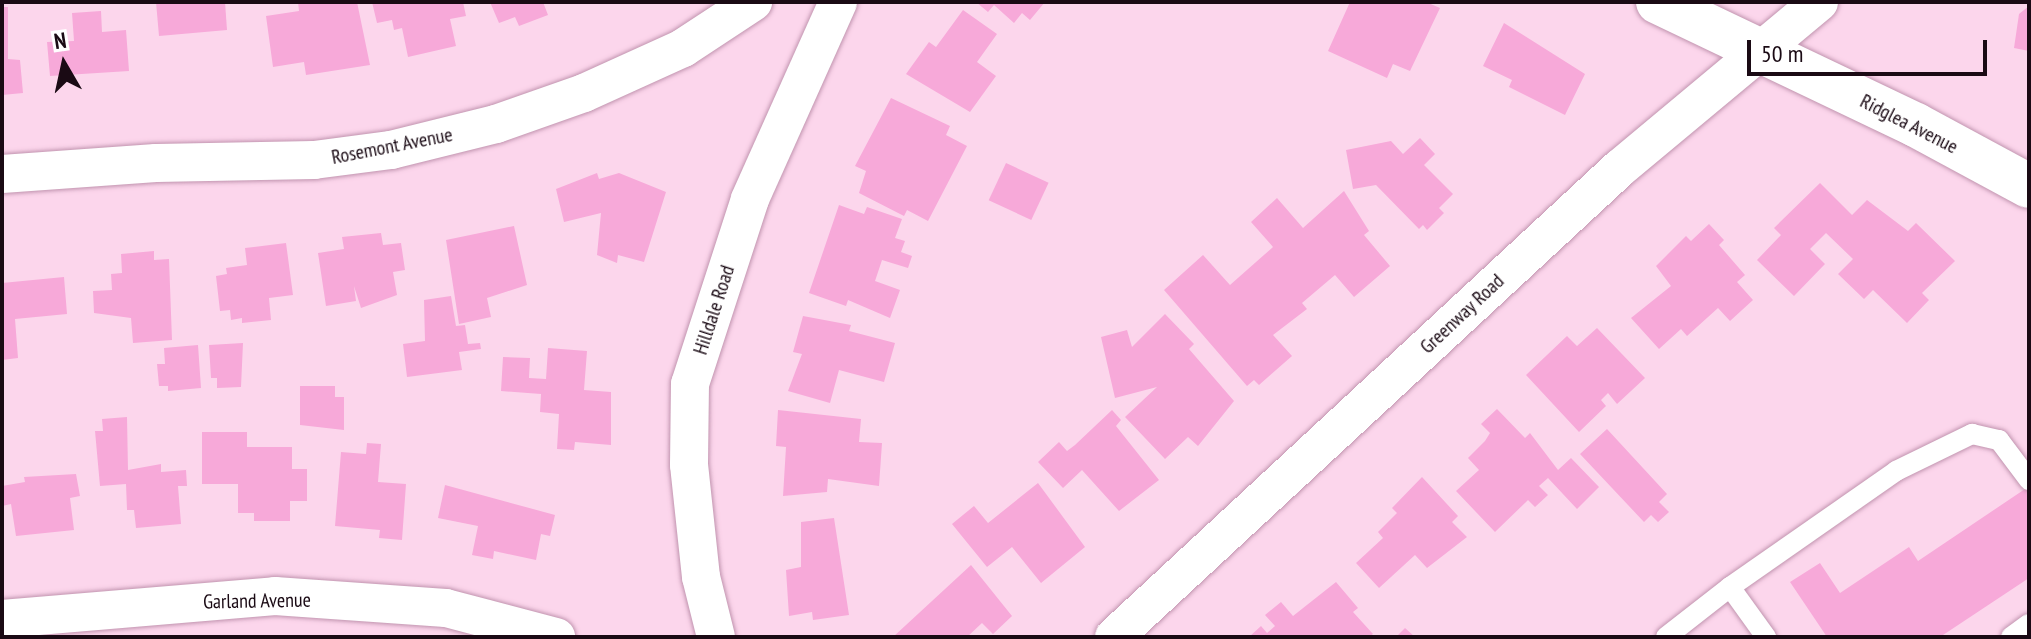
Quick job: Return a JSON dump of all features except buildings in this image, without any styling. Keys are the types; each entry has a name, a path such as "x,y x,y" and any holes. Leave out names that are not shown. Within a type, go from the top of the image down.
{"street":[{"name":"Rosemont Avenue","path":"2,174 156,163 314,160 391,150 496,124 584,93 683,48 753,2"},
{"name":"Hilldale Road","path":"716,637 701,577 689,465 690,384 750,199 838,2"},
{"name":"Ridglea Avenue","path":"1658,2 2029,186"},
{"name":"Greenway Road","path":"1114,637 1620,168 1757,50 1819,2"},
{"name":"Garland Avenue","path":"2,619 275,596 446,608 556,637"}],"lane":[{"path":"1666,637 1730,587 1896,471 1972,434 1999,440 2029,480"},
{"path":"1730,587 1766,637"},
{"path":"2011,637 2029,624"}]}
